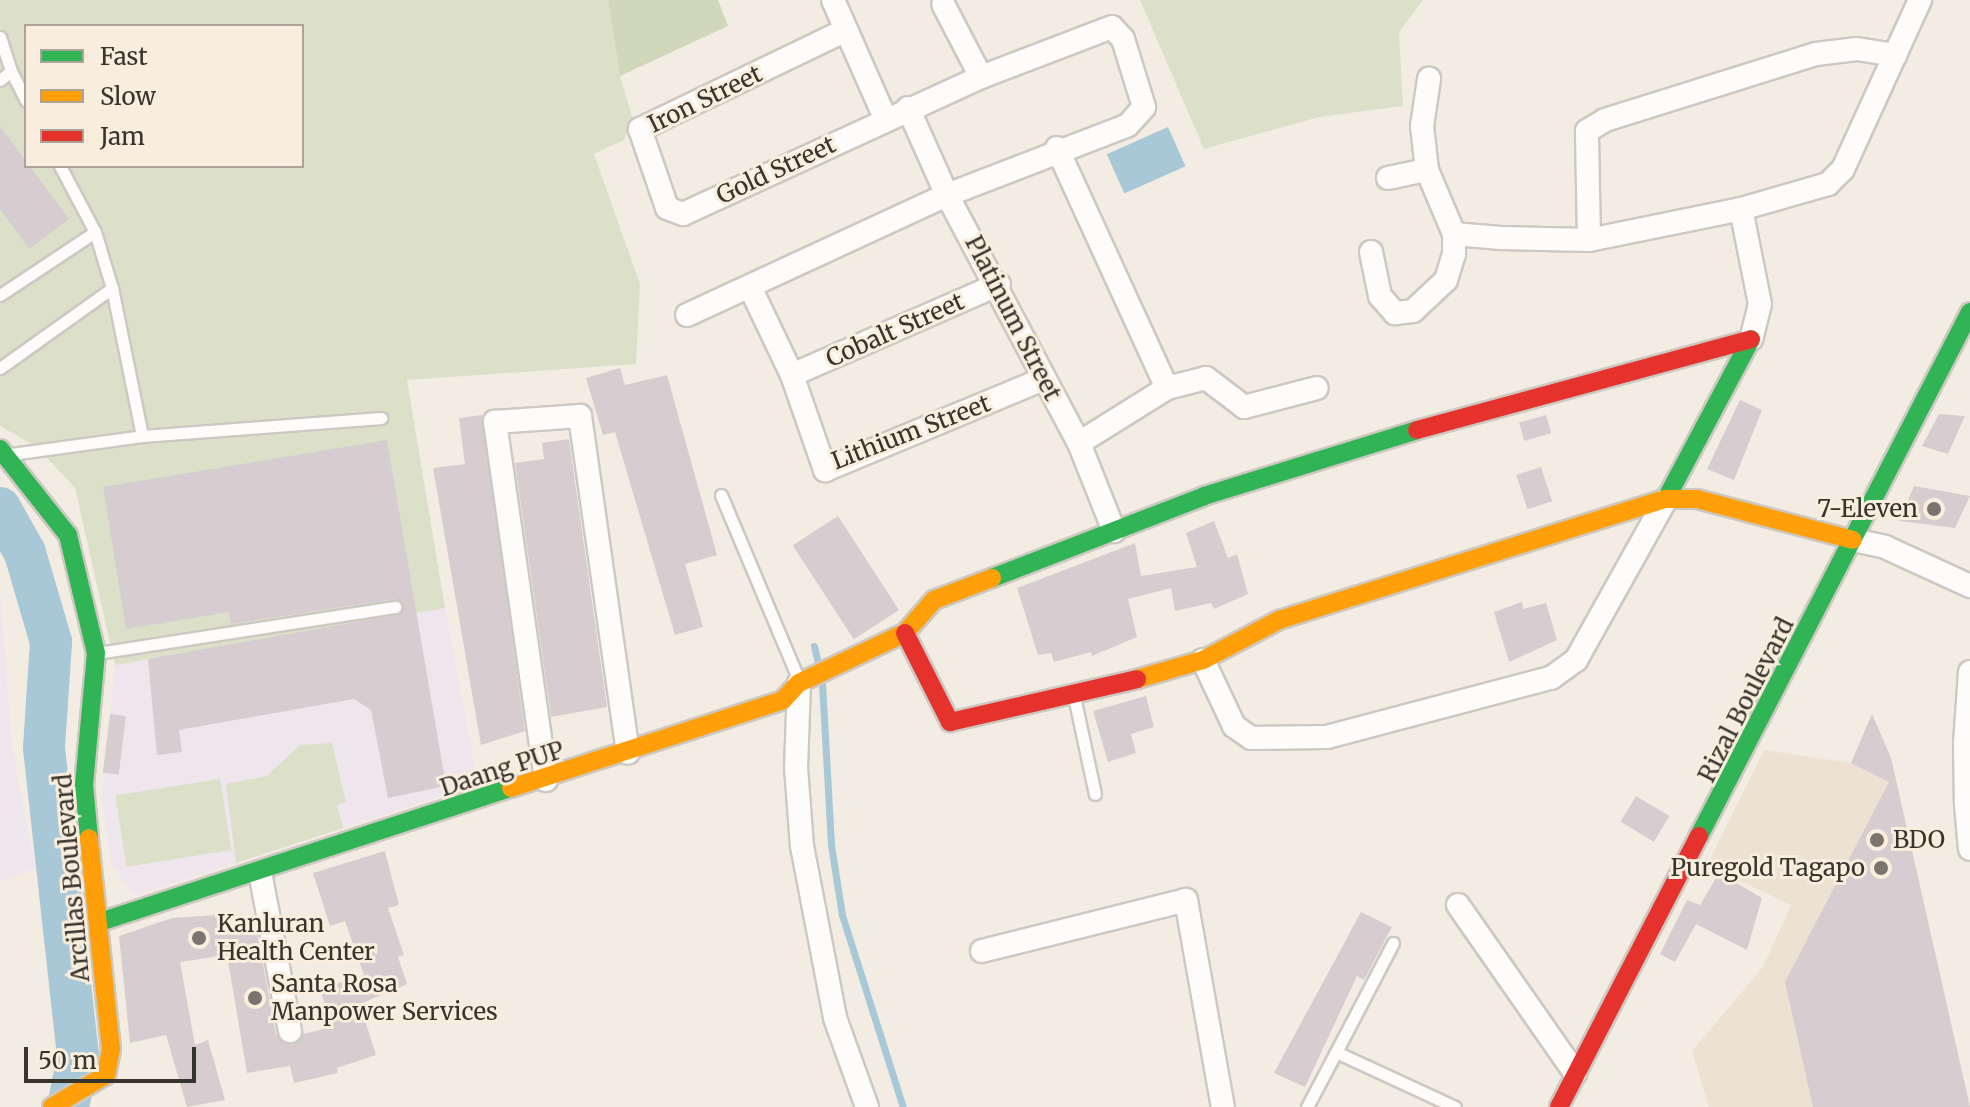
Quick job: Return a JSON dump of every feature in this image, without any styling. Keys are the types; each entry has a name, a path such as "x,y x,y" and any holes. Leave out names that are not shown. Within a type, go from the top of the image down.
{"street":[{"path":"833,0 885,118"},
{"path":"1454,234 1589,240 1741,209 1828,184 1843,169 1920,0"},
{"path":"943,4 981,77"},
{"name":"Gold Street","path":"667,208 683,214 885,118 1112,27 1118,31 1144,107 1128,125 1057,148"},
{"name":"Iron Street","path":"667,208 640,129 846,30"},
{"path":"1589,240 1587,131 1816,54 1857,49 1896,55"},
{"path":"1371,252 1380,296 1395,313 1413,311 1446,280 1454,254 1454,234 1427,170 1422,126 1429,79"},
{"name":"Platinum Street","path":"908,108 947,195 999,284 1044,379 1079,443 1114,531"},
{"path":"687,315 947,195 1057,148 1167,388"},
{"path":"1388,178 1427,170"},
{"path":"1203,660 1234,726 1251,738 1327,737 1551,678 1576,660 1751,339 1760,304 1741,209"},
{"name":"Cobalt Street","path":"792,375 999,284"},
{"name":"Lithium Street","path":"750,287 792,375 825,470 1044,379"},
{"name":"Rizal Boulevard","path":"1559,1107 1970,312"},
{"path":"1751,339 1333,453 1114,531 934,600 905,633 950,722 1074,697 1203,660 1279,620 1666,499 1697,499 1885,547 1970,586"},
{"path":"1079,443 1167,388 1206,378 1244,407 1317,388"},
{"path":"546,780 495,422 580,416 628,753"},
{"name":"Arcillas Boulevard","path":"2,454 68,535 96,653 84,785 111,1049 106,1075 52,1107"},
{"name":"Daang PUP","path":"100,922 546,780 783,700 803,681 905,633"},
{"path":"1970,672 1970,849"},
{"path":"803,681 796,767 815,931 835,1018 867,1107"},
{"path":"260,872 290,1031"},
{"path":"982,951 1186,900 1223,1107"},
{"path":"1458,905 1575,1073"}],"lane":[{"path":"0,37 11,71 24,96"},
{"path":"0,80 11,71"},
{"path":"61,168 95,232 112,288 142,436"},
{"path":"0,295 95,232"},
{"path":"0,368 112,288"},
{"path":"2,454 142,436 381,418"},
{"path":"721,495 803,681"},
{"path":"96,653 395,607"},
{"path":"1074,697 1095,794"},
{"path":"1307,1107 1393,943"},
{"path":"1336,1052 1455,1107"}],"shaded area":[{"path":"0,588 12,747 35,868 0,882"},
{"path":"445,608 478,784 134,896 111,863 102,799 115,665"},
{"path":"1872,714 1891,758 1970,1107 1709,1107 1692,1051 1763,967 1791,905 1707,865 1764,750 1851,763"}],"green space":[{"path":"0,0 608,0 620,76 633,120 624,140 594,154 640,284 636,364 407,380 445,608 115,665 75,488 38,448 0,426"},
{"path":"608,0 718,0 728,26 620,76"},
{"path":"1140,0 1423,0 1399,32 1403,106 1319,117 1204,149"},
{"path":"332,743 346,802 337,805 343,828 236,863 226,784 267,776 300,745"},
{"path":"220,779 231,850 127,867 115,796"}],"water":[{"path":"1168,127 1185,166 1124,194 1107,154"}],"building":[{"path":"0,126 24,158 24,168 31,168 69,219 29,249 0,209"},
{"path":"620,368 625,385 667,375 717,555 685,564 703,627 675,635 615,432 603,435 586,378"},
{"path":"1740,400 1762,410 1734,480 1707,469"},
{"path":"1939,414 1965,416 1948,454 1922,446"},
{"path":"482,415 525,731 481,745 433,468 465,464 459,418"},
{"path":"1546,415 1551,433 1524,441 1519,423"},
{"path":"569,439 607,707 551,717 515,463 544,459 542,443"},
{"path":"387,440 446,786 388,798 371,710 354,699 179,730 182,752 157,755 148,659 396,615 403,605 394,599 231,624 229,612 126,629 103,487"},
{"path":"1541,467 1552,501 1527,509 1516,475"},
{"name":"7-Eleven","path":"1914,486 1970,496 1955,528 1899,521"},
{"path":"838,516 899,610 854,639 793,545"},
{"path":"1214,521 1228,558 1237,554 1248,594 1214,609 1211,603 1175,611 1171,588 1128,599 1137,637 1092,656 1091,652 1054,662 1051,653 1038,655 1017,588 1135,543 1141,576 1197,567 1186,533"},
{"path":"1522,602 1523,609 1546,603 1557,640 1509,662 1494,612"},
{"path":"1146,696 1154,727 1131,734 1136,753 1108,762 1093,711"},
{"path":"110,714 126,716 119,775 103,773"},
{"name":"Puregold Tagapo","path":"1872,714 1891,758 1970,1107 1813,1107 1785,982 1889,782 1851,763"},
{"path":"1636,796 1669,816 1654,842 1621,822"},
{"path":"385,851 399,905 388,908 404,955 398,957 407,984 360,1004 376,1055 337,1068 338,1073 294,1083 290,1066 247,1073 227,955 180,962 195,1045 208,1040 225,1100 187,1107 166,1035 130,1043 119,936 172,918 216,915 219,933 256,927 276,1034 285,1044 293,1045 303,1034 332,1027 320,989 364,975 345,921 330,926 313,873"},
{"path":"1719,873 1762,898 1747,950 1696,924 1675,962 1660,954 1687,900 1700,905"},
{"path":"1361,912 1392,927 1364,980 1357,976 1305,1087 1274,1073"}],"waterway":[{"path":"0,508 25,553 51,642 44,748 78,1057 68,1107"},
{"path":"814,646 818,663"},
{"path":"822,683 831,845 842,915 903,1107"}],"traffic: fast":[{"path":"1699,836 1970,312"},
{"path":"1666,499 1751,339"},
{"path":"992,578 1204,496 1417,430"},
{"path":"0,449 68,535 96,653 84,785 89,838"},
{"path":"100,922 511,788"}],"traffic: slow":[{"path":"1137,679 1203,660 1279,620 1666,499 1697,499 1853,540"},
{"path":"511,788 783,700 799,683 905,633 934,600 992,578"},
{"path":"52,1107 106,1075 111,1049 89,838"}],"traffic: jam":[{"path":"1417,430 1751,339"},
{"path":"905,633 950,722 1137,679"},
{"path":"1559,1107 1699,836"}],"place":[{"name":"7-Eleven","path":"1934,509"},
{"name":"BDO","path":"1877,840"},
{"name":"Puregold Tagapo","path":"1881,868"},
{"name":"Kanluran Health Center","path":"199,938"},
{"name":"Santa Rosa Manpower Services","path":"255,998"}]}
